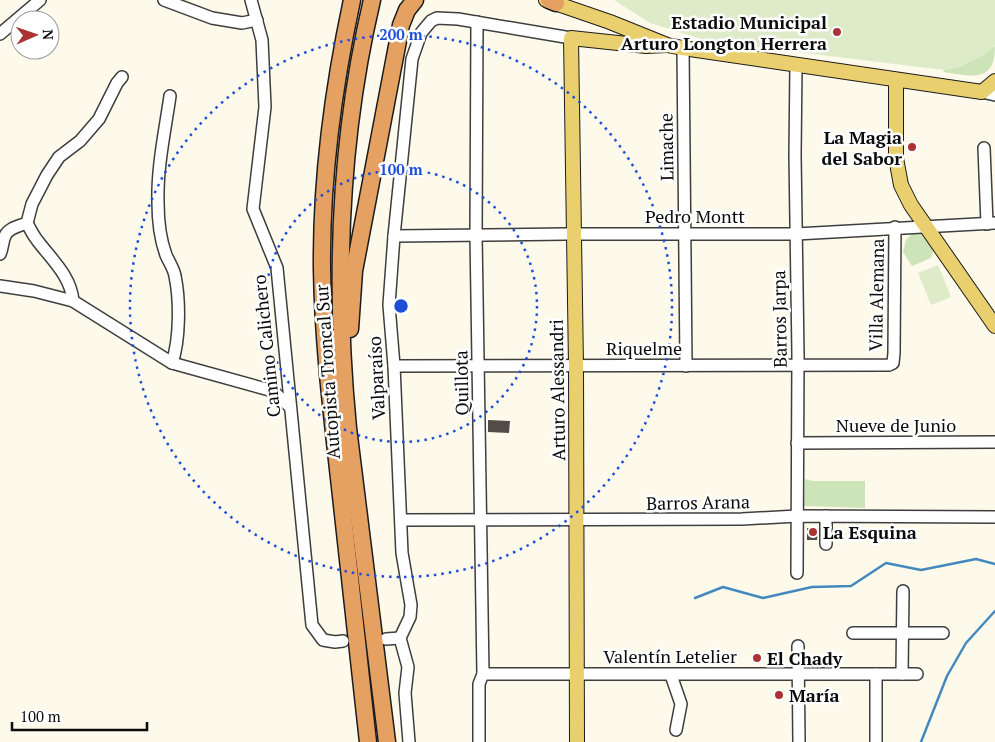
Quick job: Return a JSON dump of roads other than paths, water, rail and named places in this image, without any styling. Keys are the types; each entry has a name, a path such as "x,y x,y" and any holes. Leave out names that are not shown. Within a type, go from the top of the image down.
{"highway":[{"name":"Autopista Troncal Sur","path":"352,0 338,74 328,149 322,228 323,309 329,390 368,742"},
{"name":"Autopista Troncal Sur","path":"372,0 363,40 351,114 341,228 340,276 346,404 387,742"},
{"path":"353,468 350,330 354,271 401,25 407,10 415,0"}],"main road":[{"path":"550,1 574,5 667,45 682,48 988,94 995,81"},
{"path":"571,38 646,46 667,45"},
{"name":"Arturo Alessandri","path":"571,38 576,366 577,742"},
{"path":"896,80 896,158 898,174 906,196 995,326"}],"street":[{"path":"0,34 40,0"},
{"path":"164,0 212,18 242,23 257,20"},
{"name":"Camino Calichero","path":"251,0 262,40 265,107 253,209 277,268 312,625 323,640 343,641"},
{"name":"Valparaíso","path":"400,638 410,617 411,605 402,552 394,366 389,305 412,59 421,33 431,20 437,18 477,22"},
{"path":"477,22 571,38"},
{"name":"Quillota","path":"477,22 476,235 483,674 479,684 479,742"},
{"name":"Limache","path":"682,48 686,366"},
{"name":"Barros Jarpa","path":"796,65 797,573"},
{"path":"72,301 70,285 51,256 36,239 27,223 32,204 47,175 59,157 80,141 99,119 122,76"},
{"path":"170,96 161,161 158,202 160,229 166,254 175,274 178,310 176,352 172,363"},
{"path":"984,148 991,223"},
{"path":"0,254 5,236 11,228 27,223"},
{"name":"Pedro Montt","path":"394,236 796,234 991,223"},
{"name":"Villa Alemana","path":"893,362 895,227"},
{"path":"0,286 34,291 72,301 172,363 274,391 290,407"},
{"name":"Riquelme","path":"394,366 889,365 893,362"},
{"name":"Nueve de Junio","path":"797,443 995,442"},
{"name":"Barros Arana","path":"401,520 742,519 797,516 995,517"},
{"path":"826,516 826,544"},
{"path":"902,674 903,591"},
{"path":"853,633 943,633"},
{"path":"386,639 400,638 408,667 405,693 409,742"},
{"path":"798,646 799,742"},
{"name":"Valentín Letelier","path":"483,674 917,674"},
{"path":"671,674 681,704 676,730"},
{"path":"876,674 876,742"}],"waterway":[{"path":"695,598 723,587 763,598 812,587 851,586 886,563 921,570 976,559 995,564"},
{"path":"921,742 947,676 966,643 995,611"}],"place":[{"name":"Estadio Municipal Arturo Longton Herrera","path":"837,32"},
{"name":"La Magia del Sabor","path":"912,147"},
{"name":"La Esquina","path":"813,532"},
{"name":"El Chady","path":"757,658"},
{"name":"María","path":"779,695"}]}
